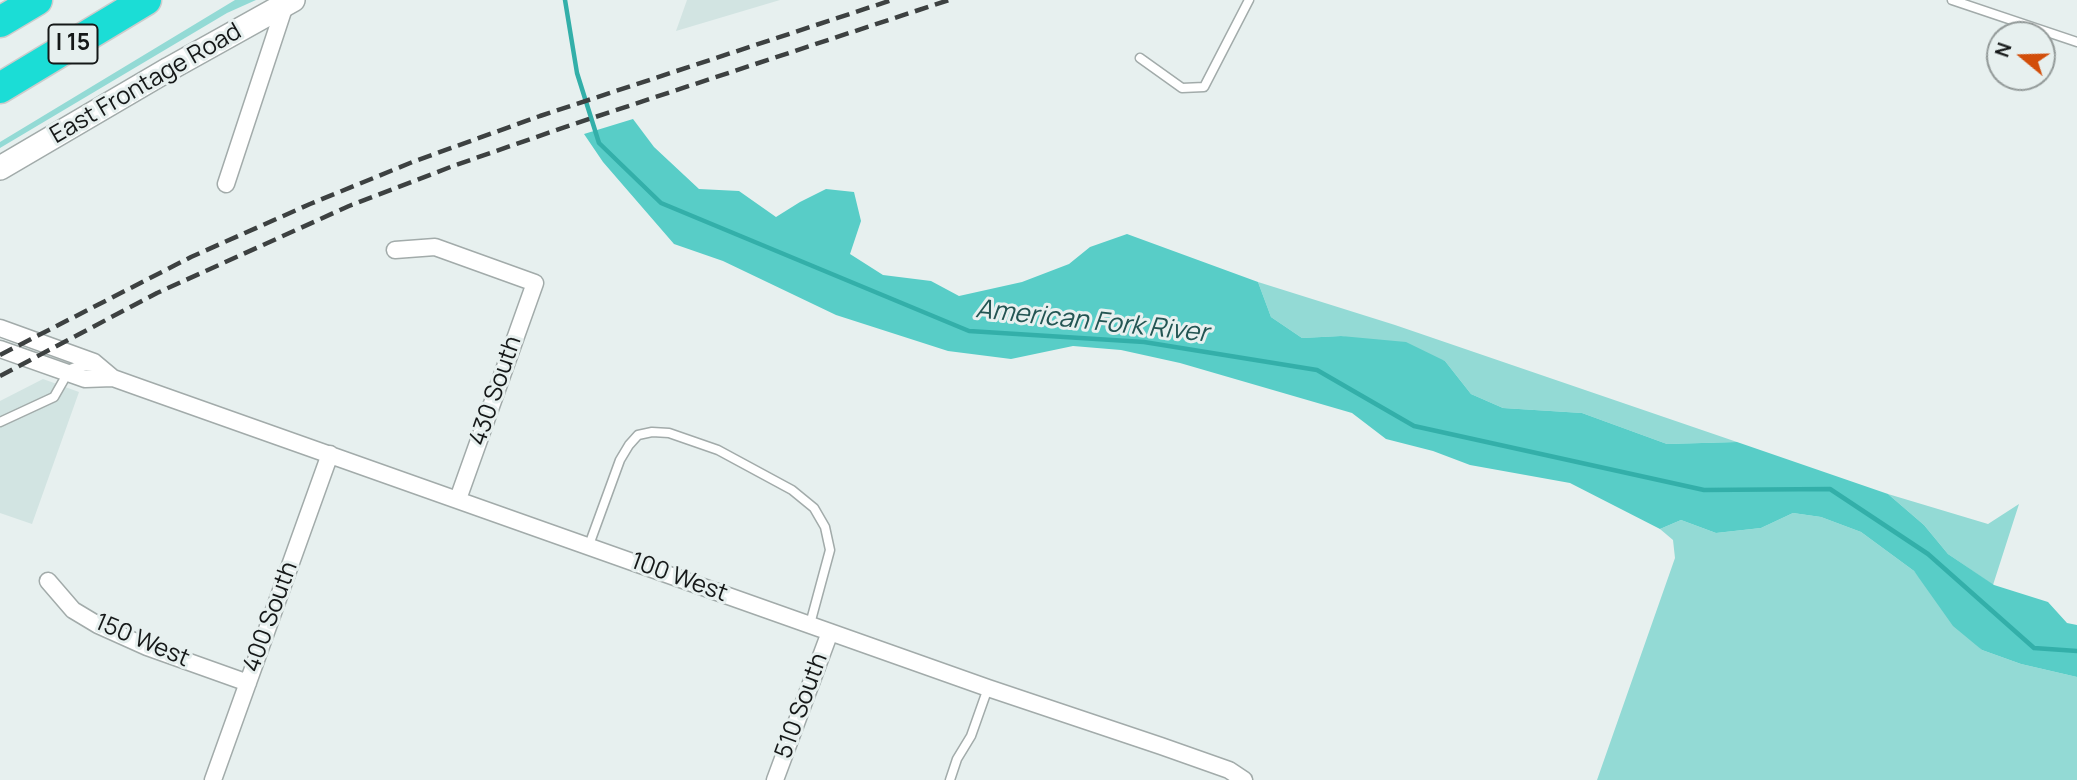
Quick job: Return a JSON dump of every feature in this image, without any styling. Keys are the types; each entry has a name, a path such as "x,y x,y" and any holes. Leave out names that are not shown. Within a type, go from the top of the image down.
{"highway":[{"name":"I 15","path":"0,22 37,0"},
{"name":"I 15","path":"0,88 146,0"}],"street":[{"name":"East Frontage Road","path":"0,168 289,2"},
{"path":"226,184 289,2"},
{"name":"430 South","path":"395,250 435,247 535,283 458,499"},
{"name":"100 West","path":"0,328 94,362 107,373 1221,774 1244,780"},
{"name":"100 West","path":"0,349 85,379 107,373"},
{"name":"400 South","path":"213,780 330,454"},
{"name":"150 West","path":"48,581 73,610 98,625 148,647 248,683"},
{"name":"510 South","path":"775,780 830,632"}],"lane":[{"path":"1140,58 1182,88 1203,86 1249,0"},
{"path":"1952,0 2077,43"},
{"path":"0,422 54,397 62,387 67,373"},
{"path":"589,545 621,460 629,444 638,435 669,433 718,450 792,490 814,508 825,527 830,550 810,624"},
{"path":"950,780 957,759 971,736 988,688"}],"shaded area":[{"path":"235,0 256,0 227,13 0,148 0,142"},
{"path":"687,0 780,0 676,31"},
{"path":"633,119 654,147 699,189 739,191 776,217 826,189 854,192 861,221 850,254 883,275 931,281 959,296 1022,282 1069,264 1090,247 1127,234 1258,282 1271,317 1302,338 1341,336 1406,342 1445,361 1471,394 1503,408 1582,413 1667,444 1737,442 1888,494 1924,525 1948,554 1994,585 2048,602 2067,623 2077,625 2077,677 2021,664 1982,650 1953,626 1914,571 1861,532 1821,517 1793,513 1761,528 1716,533 1681,520 1660,529 1570,483 1470,465 1433,451 1386,439 1352,413 1180,363 1121,350 1073,346 1011,359 948,351 836,315 723,261 674,244 603,162 584,134"},
{"path":"1258,282 1395,325 1737,442 1667,444 1582,413 1503,408 1471,394 1445,361 1341,336 1302,338 1271,317"},
{"path":"43,379 79,392 32,524 0,513 0,401"},
{"path":"1888,494 1988,524 2019,504 1993,585 1948,554 1924,525"},
{"path":"1793,513 1821,517 1861,532 1914,571 1982,650 2021,664 2077,677 2077,780 1597,780 1675,558 1673,540 1660,529 1681,520 1716,533 1761,528"}],"waterway":[{"name":"American Fork River","path":"565,0 577,73 599,143 661,203 969,331 1144,342 1317,370 1414,426 1704,490 1830,489 1928,554 2034,648 2077,651"}],"railway":[{"path":"0,355 191,257 415,161 540,116 892,0"},
{"path":"0,376 157,293 349,206 571,125 949,0"}]}
